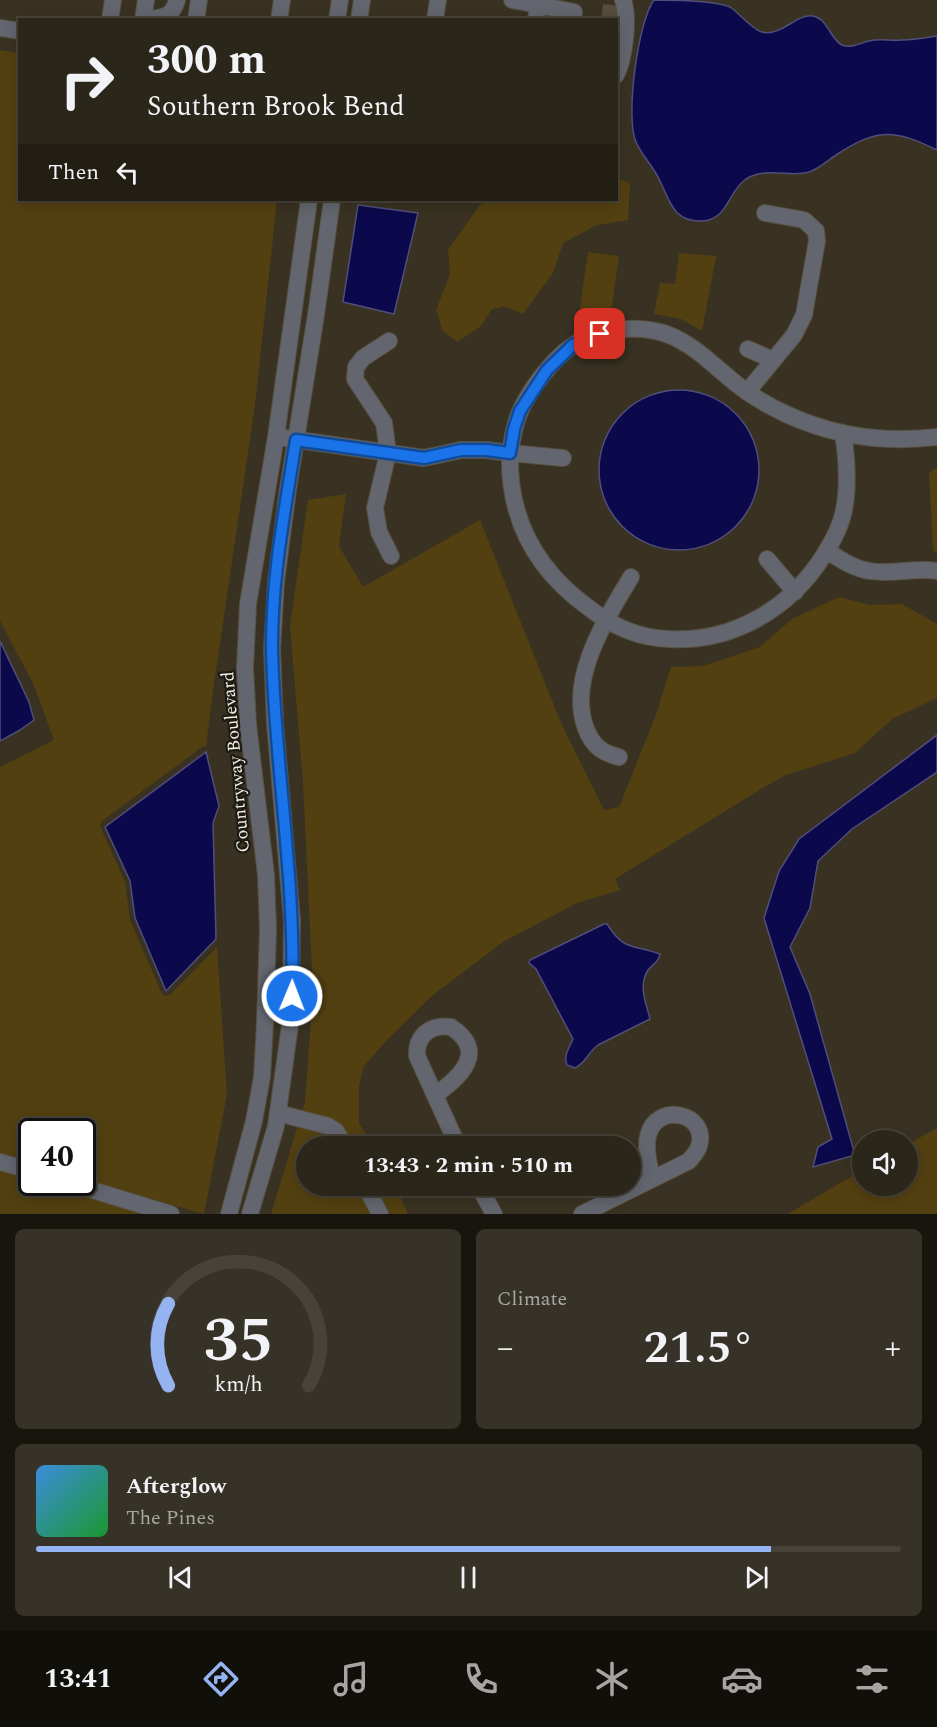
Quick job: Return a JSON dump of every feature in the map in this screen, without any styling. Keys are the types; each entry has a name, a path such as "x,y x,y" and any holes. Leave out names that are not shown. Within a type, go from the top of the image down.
{"street":[{"path":"110,18 112,0"},
{"path":"145,18 146,0"},
{"path":"154,18 168,15 175,9 177,0"},
{"path":"196,18 199,0"},
{"path":"279,18 282,0"},
{"path":"337,18 340,0"},
{"path":"359,18 362,0"},
{"path":"435,18 438,0"},
{"path":"512,0 538,8 575,11"},
{"path":"615,2 625,7 626,28 618,66"},
{"path":"0,28 18,31"},
{"name":"Countryway Boulevard","path":"229,1214 254,1121 262,1077 268,929 266,875 248,724 245,668 248,604 276,437 309,201"},
{"path":"250,1214 269,1155 278,1113 291,1018 292,920 272,649 276,582 332,201"},
{"path":"747,392 794,335 804,315 817,241 816,231 804,220 765,213"},
{"path":"843,433 847,483 843,512 834,539 805,582 782,604 754,622 729,631 694,639 667,639 633,634 605,621 556,581 536,554 522,528 514,501 510,453 520,411 547,370 573,345 621,329 651,330 670,336 694,350 747,392 787,414 816,426 843,433 891,439 912,440 937,437"},
{"path":"389,341 363,358 356,368 356,379 384,423 388,453 375,508 379,532 391,556"},
{"path":"748,349 773,360"},
{"path":"276,437 424,458 461,450 486,450 563,458"},
{"path":"826,551 858,569 870,572 937,571"},
{"path":"767,559 795,592"},
{"path":"619,757 603,753 589,736 581,714 584,674 605,621 631,577"},
{"path":"261,837 285,835"},
{"path":"435,1095 453,1136"},
{"path":"278,1113 328,1126 339,1136"},
{"path":"0,1162 18,1167"},
{"path":"582,1214 652,1178"},
{"path":"96,1191 171,1214"},
{"path":"371,1196 380,1214"},
{"path":"484,1196 494,1214"}],"shaded area":[{"path":"654,0 694,1 730,7 754,28 769,33 801,18 813,16 822,21 838,42 845,46 873,40 910,40 937,36 937,150 897,135 875,136 850,146 809,172 754,175 740,184 717,216 702,221 685,218 670,203 636,142 633,130 633,92 638,48 648,11"},
{"path":"0,50 18,53 18,201 277,201 255,405 206,746 102,821 100,826 125,882 130,920 162,994 170,995 217,947 227,1094 204,1214 96,1183 96,1118 18,1118 18,1159 0,1154 0,767 54,740 33,683 0,621"},
{"path":"618,178 630,183 628,220 597,225 563,243 553,273 523,314 504,306 491,310 481,326 457,342 443,331 436,310 450,274 448,250 480,205 490,201 618,201"},
{"path":"358,205 418,213 394,314 343,302"},
{"path":"588,252 619,256 610,320 579,316"},
{"path":"679,253 716,256 702,331 681,319 654,314 660,283 675,284"},
{"path":"679,390 710,396 735,414 753,439 759,470 753,501 735,526 710,544 679,550 648,544 623,526 605,501 599,470 605,439 623,414 648,396"},
{"path":"937,468 937,554 933,550 929,472"},
{"path":"346,494 339,546 363,587 480,520 561,723 604,810 619,807 656,715 671,667 703,666 760,647 792,619 839,597 870,605 902,604 937,624 937,698 892,719 855,753 786,775 766,786 615,879 620,890 577,903 503,942 433,995 363,1067 359,1087 359,1123 367,1136 296,1136 296,1196 400,1196 408,1214 271,1214 305,1102 313,991 303,783 290,626 308,500"},
{"path":"0,641 29,702 34,720 0,741"},
{"path":"937,735 937,772 852,829 818,861 810,908 790,947 810,994 852,1144 852,1156 813,1167 818,1147 832,1139 764,918 779,871 799,839"},
{"path":"206,752 219,806 213,823 216,939 166,991 135,918 130,881 105,827"},
{"path":"607,924 624,943 660,954 645,976 643,988 650,1019 598,1045 575,1068 567,1065 566,1061 566,1054 573,1039 536,969 529,963 530,960"},
{"path":"937,1128 937,1214 788,1214 852,1176 852,1196 918,1196 918,1138"},
{"path":"0,1168 18,1173 18,1196 94,1196 154,1214 0,1214"}],"tunnel":[{"path":"609,18 611,5"}],"route":[{"path":"292,996 292,920 272,649 276,582 296,440 424,458 461,450 510,453 520,411 547,370 573,345 600,334"}]}
